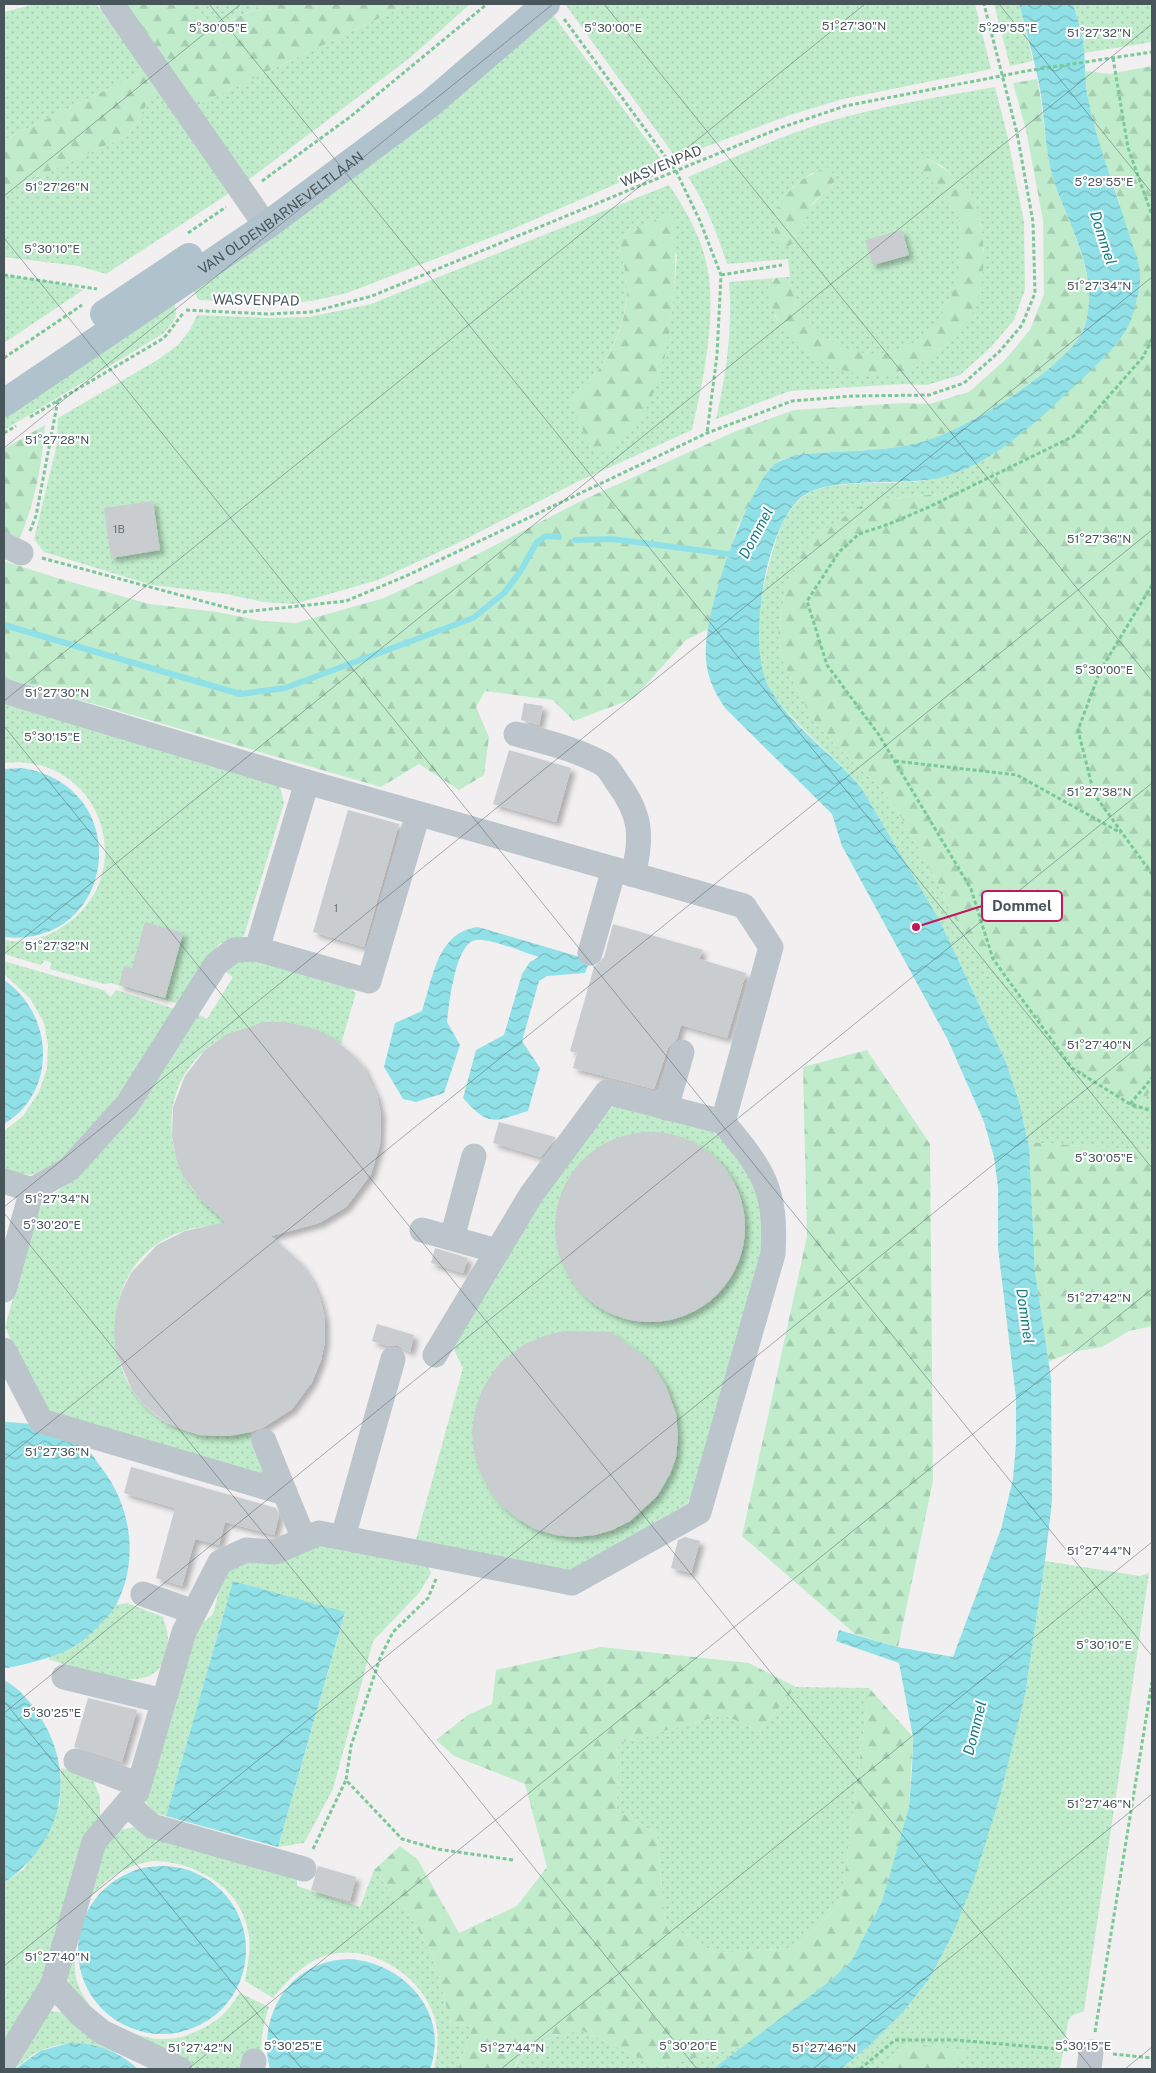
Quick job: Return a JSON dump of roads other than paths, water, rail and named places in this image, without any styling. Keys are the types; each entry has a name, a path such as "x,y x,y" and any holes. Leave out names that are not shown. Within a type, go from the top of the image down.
{"main road":[{"name":"VAN OLDENBARNEVELTLAAN","path":"12,414 256,211 417,90 519,4"},
{"name":"VAN OLDENBARNEVELTLAAN","path":"4,382 256,211 430,103 552,8"}],"lane":[{"path":"112,4 256,211"},
{"path":"4,691 307,782 744,906 772,947 723,1122"},
{"path":"516,734 574,751 605,765 632,802 638,824 638,856 623,872 590,953"},
{"path":"258,949 307,782"},
{"path":"4,1290 32,1190 69,1169 126,1105 216,964 234,950 258,949 369,981 418,814"},
{"path":"666,1108 682,1052"},
{"path":"4,2063 53,1984 94,1842 133,1794 184,1632 220,1562 246,1550 275,1552 319,1532 572,1583 699,1512 773,1254 775,1221 768,1188 751,1156 723,1122 607,1092 531,1195 435,1355"},
{"path":"452,1238 474,1156"},
{"path":"4,1181 32,1190"},
{"path":"422,1230 497,1251"},
{"path":"4,1350 41,1421 285,1493"},
{"path":"343,1537 393,1359"},
{"path":"264,1441 304,1539"},
{"path":"142,1594 194,1612"},
{"path":"64,1677 163,1701"},
{"path":"76,1761 133,1794 152,1826 304,1869"},
{"path":"53,1984 81,2015 102,2032 180,2069"}],"water":[{"path":"1019,4 1073,4 1083,40 1086,88 1093,119 1101,150 1140,271 1138,292 1131,320 1125,332 1103,359 1047,412 1014,440 978,463 959,472 939,478 831,486 815,490 803,496 790,511 778,532 769,558 763,587 759,644 762,668 769,687 778,701 801,728 862,789 940,921 1006,1062 1020,1105 1029,1147 1035,1272 1051,1378 1052,1501 1045,1561 1025,1695 1000,1796 974,1880 952,1936 929,1979 904,2011 871,2044 841,2069 713,2069 831,1980 852,1960 882,1901 909,1807 913,1737 899,1663 836,1641 839,1630 897,1647 953,1657 1001,1529 1013,1479 1016,1444 1016,1398 998,1248 998,1187 994,1157 984,1122 948,1040 842,846 832,814 725,708 715,691 708,673 706,640 717,590 736,534 758,486 774,465 795,455 887,448 918,443 937,437 981,415 1027,385 1065,354 1078,339 1085,326 1089,300 1085,267 1081,251 1052,174 1039,84"},
{"path":"22,768 59,781 84,804 97,833 98,864 90,894 71,918 42,934 4,937 4,769"},
{"path":"478,927 590,960 585,973 547,976 539,981 522,1041 540,1068 528,1111 507,1118 492,1120 479,1114 463,1098 476,1050 504,1035 522,974 530,962 539,957 507,946 481,940 475,940 468,944 462,952 451,989 447,1022 460,1045 444,1093 416,1102 403,1099 384,1067 395,1023 422,1011 434,971 445,947 464,931"},
{"path":"4,980 21,995 33,1012 40,1032 43,1053 41,1073 34,1093 22,1110 4,1124"},
{"path":"4,1422 15,1422 47,1428 66,1436 89,1452 111,1481 119,1497 129,1533 130,1551 128,1570 116,1605 95,1629 80,1643 61,1653 8,1668 4,1668"},
{"path":"233,1581 345,1612 278,1847 166,1816"},
{"path":"4,1680 25,1696 41,1718 52,1741 59,1763 61,1786 58,1808 51,1829 39,1849 23,1867 4,1883"},
{"path":"162,1866 194,1872 209,1880 227,1897 240,1918 246,1950 240,1982 232,1997 215,2015 194,2028 162,2034 130,2028 115,2020 97,2003 84,1982 78,1950 84,1918 92,1903 109,1885 130,1872"},
{"path":"350,1959 370,1963 389,1970 405,1981 418,1995 428,2011 434,2029 435,2049 430,2069 270,2069 267,2049 268,2029 274,2010 283,1994 295,1980 311,1969 329,1962"},
{"path":"70,2043 80,2043 107,2049 123,2057 138,2069 15,2069 40,2051"}],"waterway":[{"path":"4,625 240,694 285,688 473,618 504,593 520,572 537,542 546,536 559,537"},
{"path":"575,540 612,539 736,555"}],"place":[{"name":"Dommel","path":"916,927"}]}
